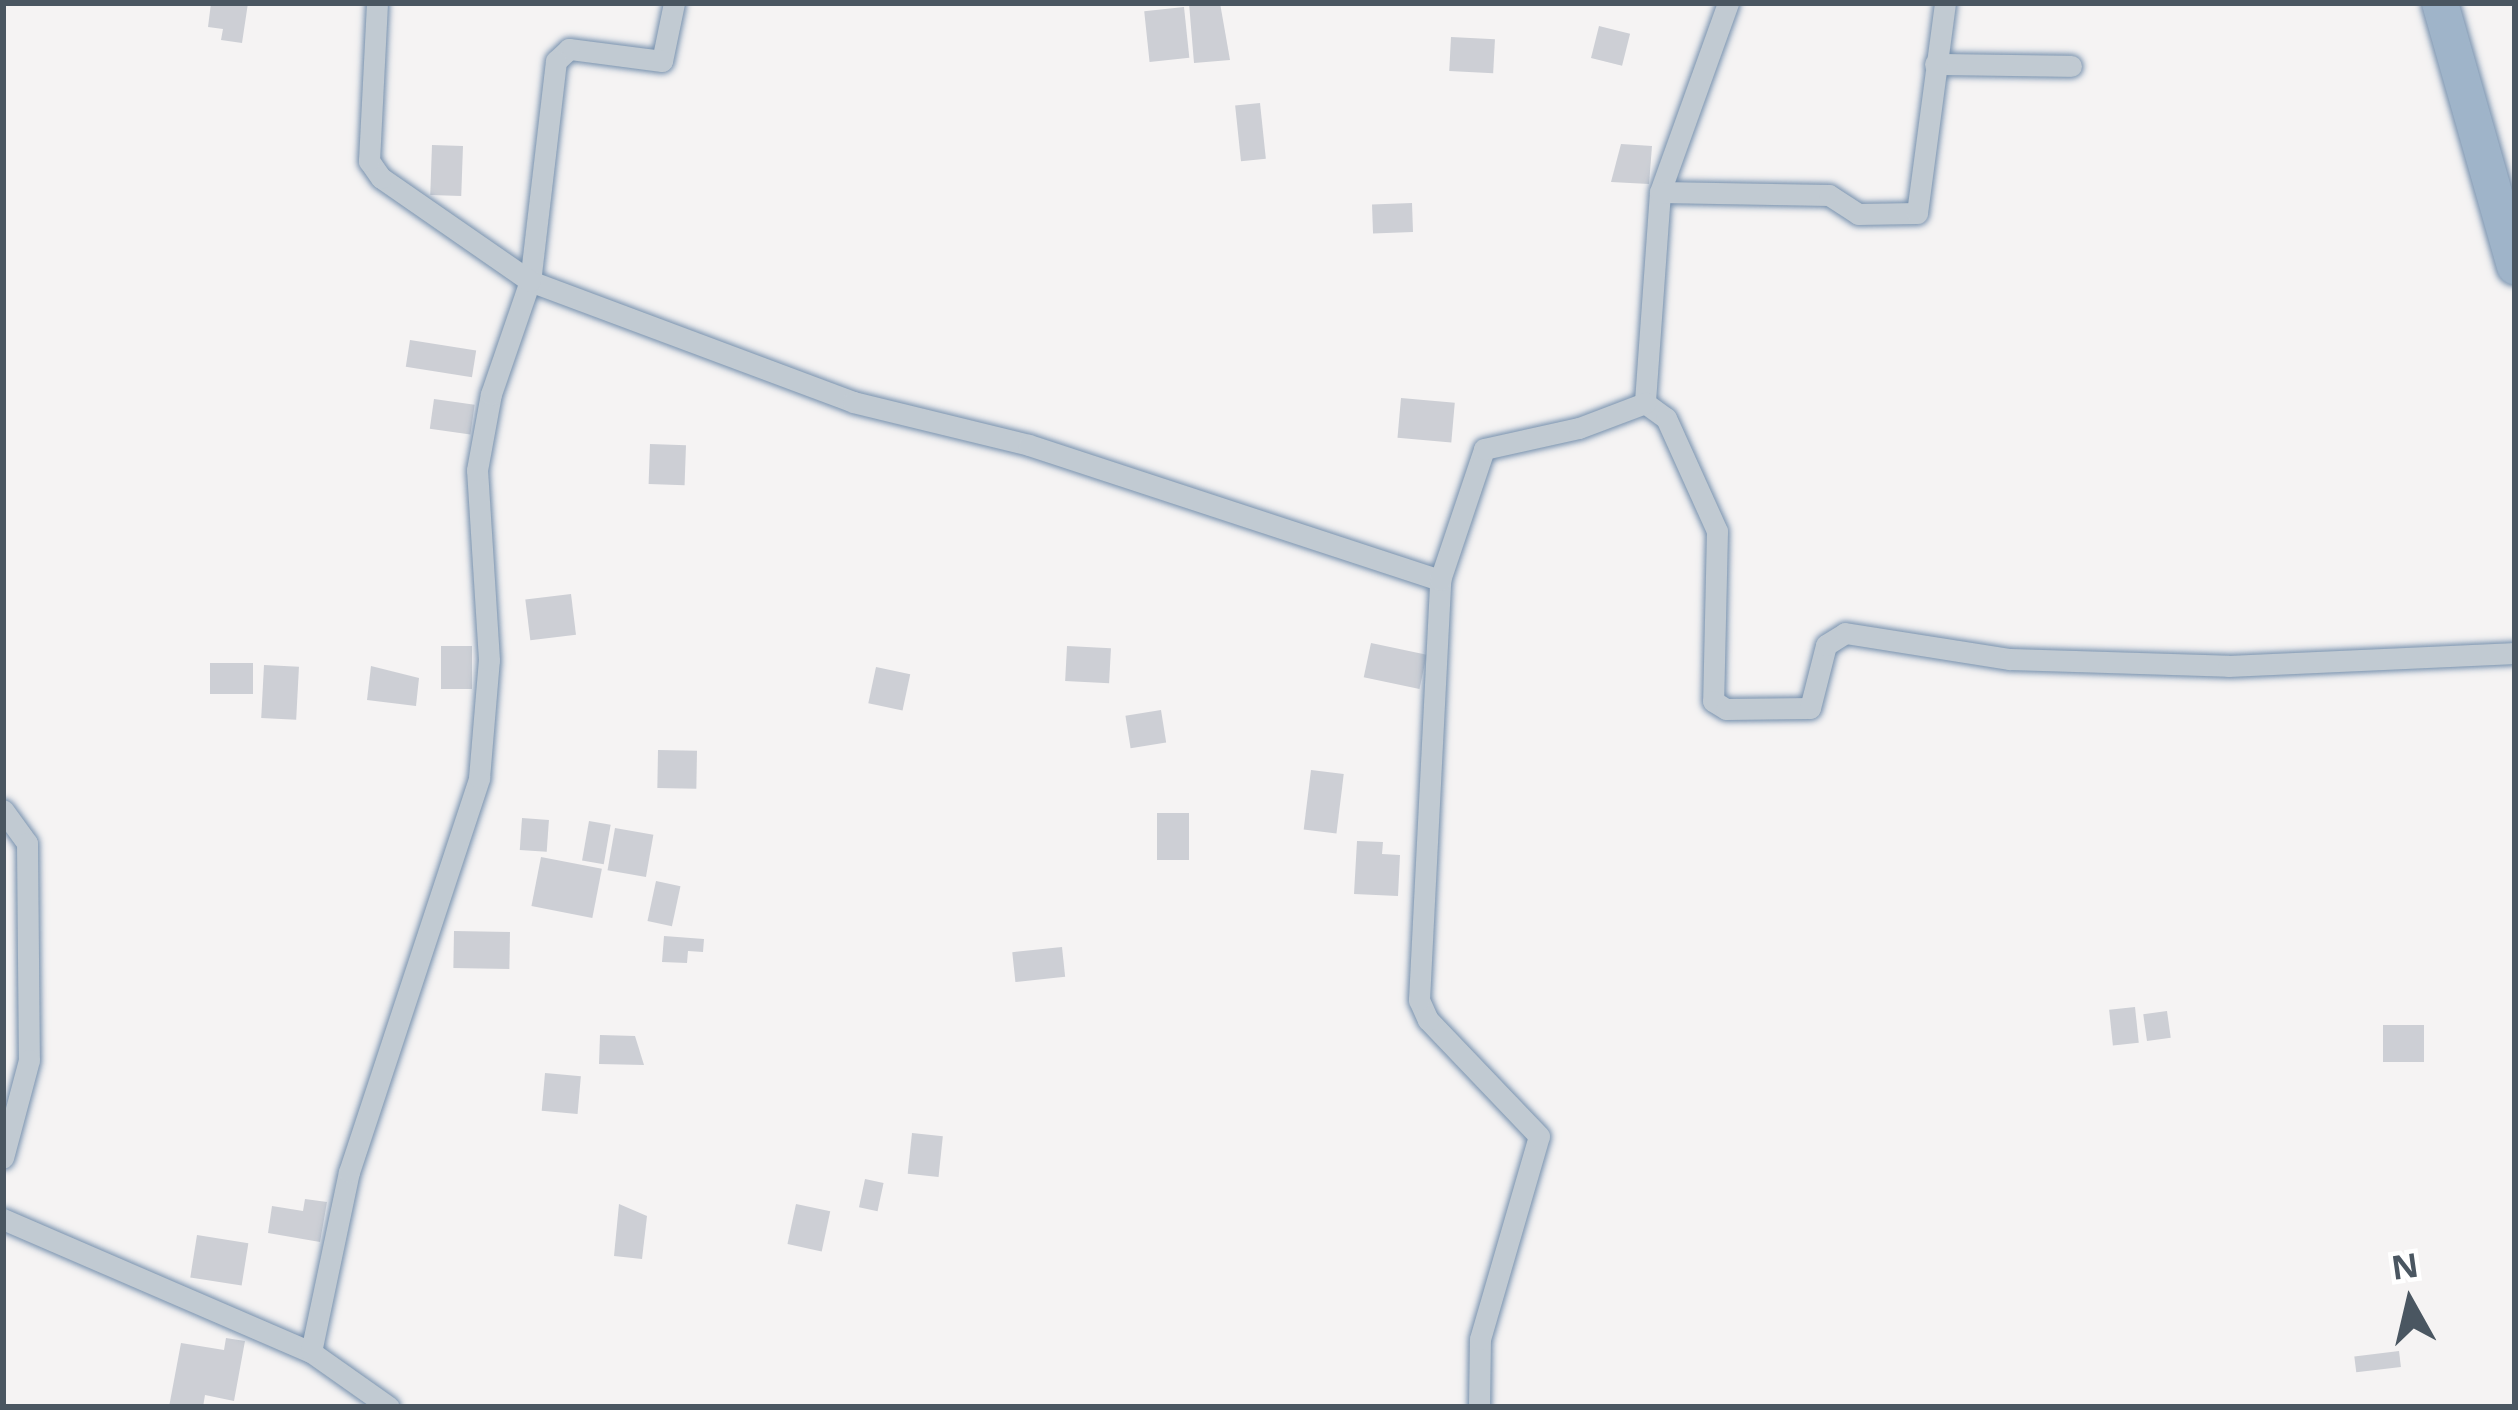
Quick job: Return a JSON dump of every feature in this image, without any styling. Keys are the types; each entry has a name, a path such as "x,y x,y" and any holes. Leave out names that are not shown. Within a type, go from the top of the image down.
{"highway":[{"path":"2440,3 2515,267"}],"street":[{"path":"377,3 369,161 380,178 530,281 853,402 1029,446 1440,580"},
{"path":"311,1352 349,1172 479,778 489,661 477,470 491,394 530,281 556,61 569,49 662,61 674,3"},
{"path":"1645,404 1660,192 1728,3"},
{"path":"1660,192 1829,195 1858,214 1917,213 1945,3"},
{"path":"1935,64 2071,66"},
{"path":"1479,1407 1480,1340 1539,1136 1428,1020 1419,1000 1440,580 1484,449 1579,428 1645,404"},
{"path":"1645,404 1666,418 1717,531 1712,688 1713,700 1726,709 1810,708 1826,645 1845,633 2010,659 2228,666 2515,653"},
{"path":"3,810 27,844 29,1060 3,1158"},
{"path":"3,1219 311,1352 389,1407"}],"building":[{"path":"211,3 248,3 242,43 221,40 223,29 208,27"},
{"path":"1189,3 1220,3 1230,60 1194,63"},
{"path":"1184,7 1189,58 1150,62 1144,11"},
{"path":"1599,26 1630,34 1622,66 1591,58"},
{"path":"1451,37 1495,39 1493,73 1449,71"},
{"path":"1260,103 1266,159 1241,161 1235,106"},
{"path":"1621,144 1652,146 1649,184 1611,182"},
{"path":"432,145 463,146 461,196 430,195"},
{"path":"1412,203 1413,232 1373,233 1372,204"},
{"path":"410,340 476,350 472,377 406,367"},
{"path":"1401,398 1455,403 1451,443 1398,438"},
{"path":"434,399 475,405 470,434 430,429"},
{"path":"650,444 686,445 685,485 649,484"},
{"path":"571,594 576,635 530,640 525,600"},
{"path":"1371,643 1427,655 1419,689 1364,677"},
{"path":"441,646 472,646 472,689 441,689"},
{"path":"1067,646 1111,648 1109,683 1065,681"},
{"path":"210,663 253,663 253,694 210,694"},
{"path":"264,665 299,667 296,720 261,718"},
{"path":"371,666 419,678 416,706 367,700"},
{"path":"876,667 910,674 903,710 868,703"},
{"path":"1161,710 1166,743 1131,748 1125,716"},
{"path":"658,750 697,751 696,789 657,788"},
{"path":"1311,770 1344,774 1336,834 1304,830"},
{"path":"1157,813 1189,813 1189,860 1157,860"},
{"path":"522,818 549,820 547,852 520,850"},
{"path":"589,821 611,825 604,864 582,860"},
{"path":"615,828 653,835 646,877 608,870"},
{"path":"1357,841 1383,842 1382,854 1400,855 1398,896 1354,894"},
{"path":"541,857 602,869 592,918 531,906"},
{"path":"656,881 680,886 672,926 647,921"},
{"path":"454,931 510,932 509,969 453,968"},
{"path":"664,936 704,939 703,952 688,951 687,963 662,962"},
{"path":"1062,947 1065,977 1015,982 1012,952"},
{"path":"2135,1007 2139,1043 2113,1046 2109,1010"},
{"path":"2167,1011 2171,1038 2147,1041 2143,1014"},
{"path":"2383,1025 2424,1025 2424,1062 2383,1062"},
{"path":"600,1035 635,1036 644,1065 599,1064"},
{"path":"545,1073 581,1076 578,1114 542,1111"},
{"path":"912,1133 943,1136 939,1177 908,1174"},
{"path":"865,1179 884,1183 878,1211 859,1207"},
{"path":"305,1199 327,1202 320,1242 268,1233 272,1206 303,1211"},
{"path":"619,1204 647,1216 642,1259 614,1256"},
{"path":"796,1204 830,1211 822,1251 787,1244"},
{"path":"197,1235 248,1243 242,1286 190,1277"},
{"path":"226,1338 245,1341 234,1401 205,1395 203,1407 169,1407 181,1343 224,1350"},
{"path":"2399,1351 2401,1367 2356,1372 2354,1356"}]}
